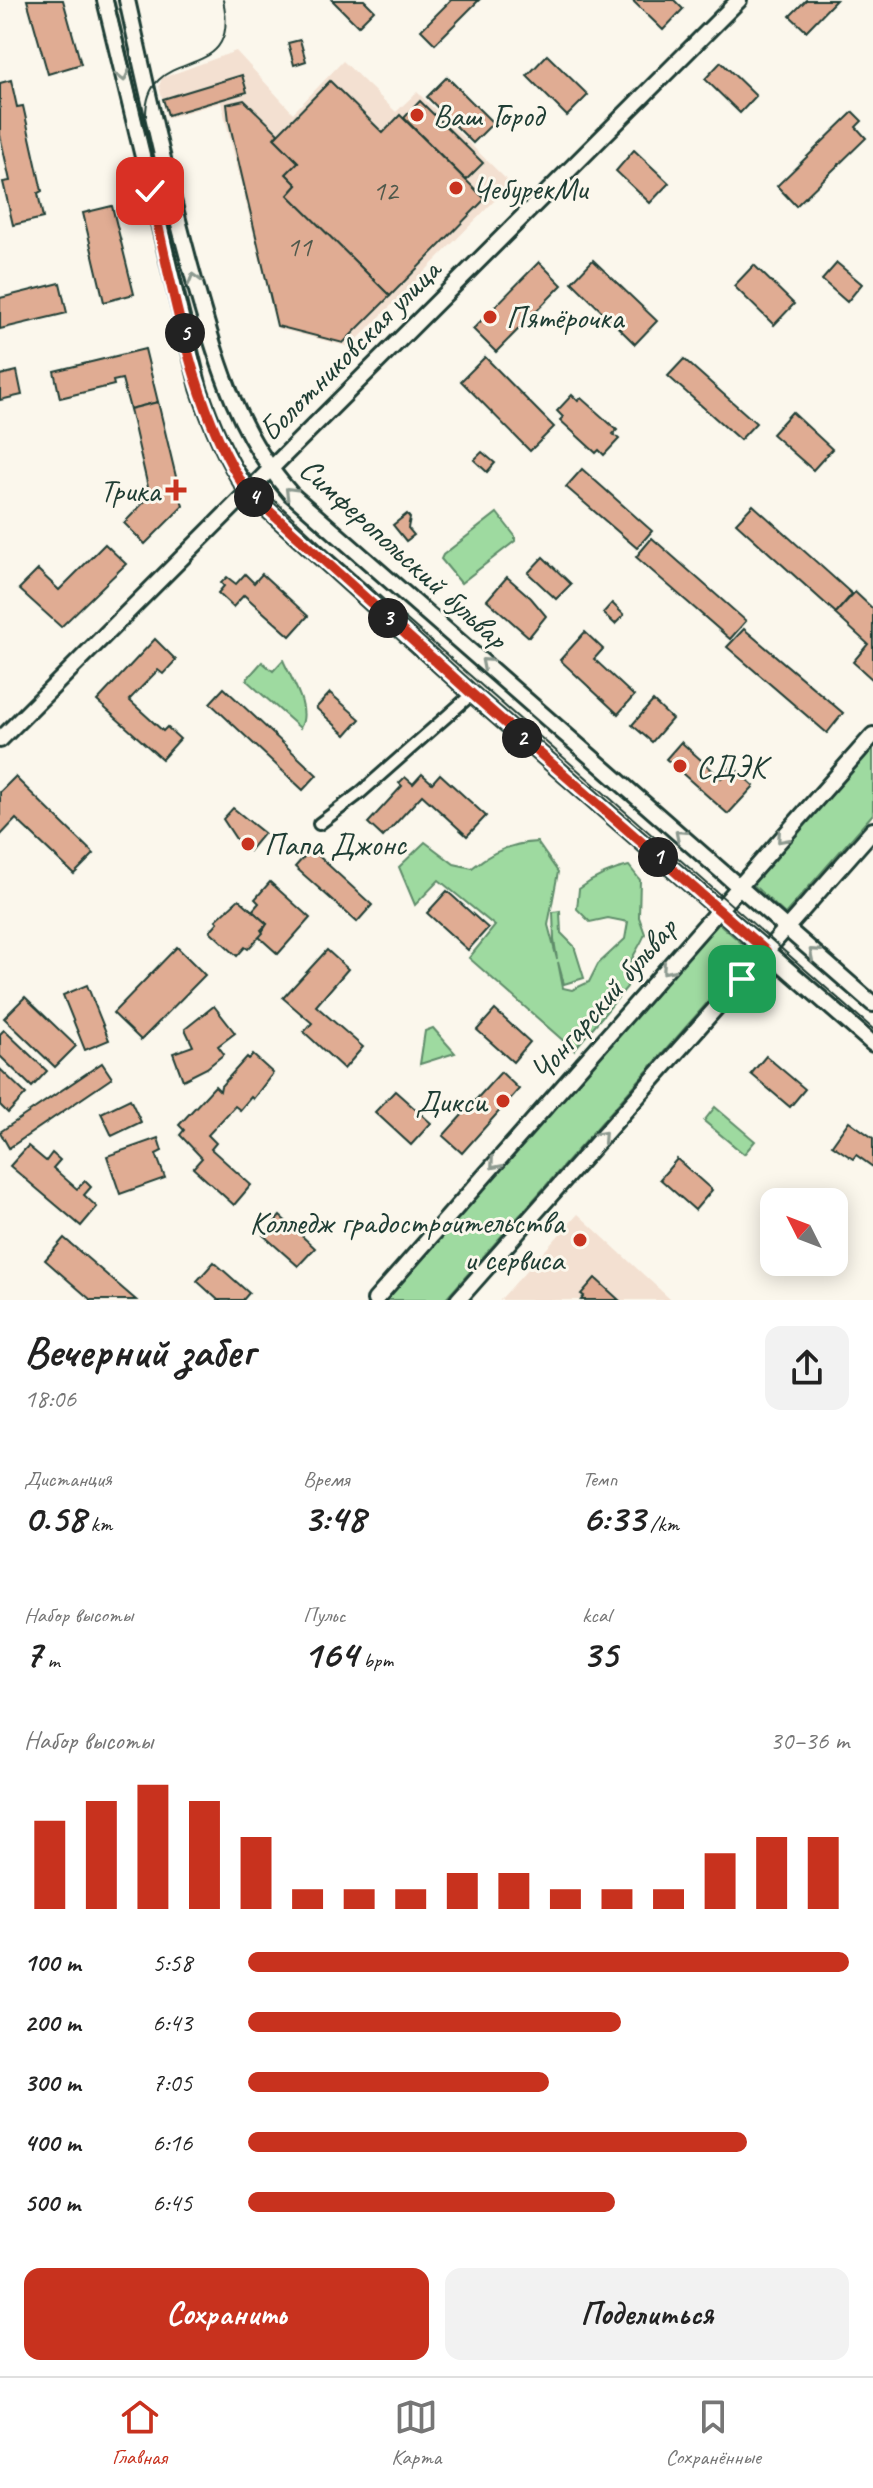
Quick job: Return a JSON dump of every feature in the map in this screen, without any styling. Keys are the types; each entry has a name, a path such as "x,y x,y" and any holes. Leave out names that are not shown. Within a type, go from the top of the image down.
{"main road":[{"name":"Симферопольский бульвар","path":"105,0 199,388 212,427 247,491 472,694 873,1044"},
{"name":"Симферопольский бульвар","path":"127,0 184,245 215,354 240,419 268,469 291,494 873,1004"},
{"name":"Болотниковская улица","path":"0,740 739,0"},
{"name":"Чонгарский бульвар","path":"375,1300 873,735"},
{"path":"458,1300 873,830"}],"street":[{"path":"319,824 360,793 472,694"}],"shaded area":[{"path":"236,51 293,113 343,61 396,112 417,92 511,184 350,347 277,328 221,102 167,118 159,86 162,78"},
{"name":"Колледж градостроительства и сервиса","path":"578,1214 671,1300 500,1300"}],"green space":[{"path":"497,513 515,536 515,541 461,583 441,559 443,555"},
{"path":"283,660 302,703 304,712 300,728 246,680 262,662 273,671"},
{"path":"873,744 873,814 785,914 750,882"},
{"path":"425,842 454,864 472,868 502,850 537,842 558,872 548,925 557,959 553,912 560,911 561,933 574,946 584,978 564,984 558,962 563,988 572,990 589,982 598,964 625,939 628,922 608,918 590,922 577,909 579,889 602,874 629,866 640,880 639,917 645,934 629,966 627,987 574,1050 469,958 495,926 439,880 415,905 399,867"},
{"path":"716,921 752,952 445,1300 382,1300"},
{"path":"433,1028 455,1053 420,1064 425,1031"},
{"path":"715,1107 755,1141 744,1154 704,1121"}],"building":[{"path":"27,0 63,0 81,64 48,74"},
{"path":"332,0 364,0 374,10 358,26"},
{"path":"451,0 479,0 435,44 421,30"},
{"path":"632,0 674,0 683,9 663,30"},
{"path":"806,0 836,0 806,31 790,16"},
{"path":"300,40 306,61 294,65 288,43"},
{"path":"547,55 588,95 567,116 527,76"},
{"path":"721,62 756,96 740,113 705,79"},
{"path":"242,75 247,92 168,115 163,99"},
{"path":"447,77 493,123 473,143 427,97"},
{"path":"11,80 17,107 23,106 42,191 38,193 43,218 13,225 3,182 10,181 0,135 0,83"},
{"path":"330,81 383,133 400,115 485,199 390,296 288,195 297,185 286,174 298,162 274,138"},
{"path":"244,100 278,133 274,138 298,162 286,174 297,185 288,195 390,296 343,343 277,326 229,121 227,104"},
{"path":"420,101 483,163 466,180 404,118"},
{"path":"853,112 862,121 856,127 866,138 796,206 777,186"},
{"path":"634,150 669,183 650,203 616,171"},
{"path":"112,206 134,294 104,302 83,213"},
{"path":"593,260 657,321 635,344 572,282"},
{"path":"539,262 562,285 496,352 473,329"},
{"path":"837,263 862,284 847,302 822,280"},
{"path":"754,265 794,304 774,325 734,286"},
{"path":"60,283 67,313 0,329 0,298"},
{"path":"145,349 158,402 130,409 122,379 113,381 114,385 60,398 54,371"},
{"path":"485,357 554,427 530,451 461,381"},
{"path":"684,359 756,423 740,440 668,376"},
{"path":"17,371 22,395 0,400 0,375"},
{"path":"572,395 578,401 581,398 617,430 613,434 619,439 604,455 599,450 596,453 560,420 563,417 557,411"},
{"path":"158,402 183,506 145,544 124,523 150,496 130,409"},
{"path":"792,412 832,449 813,470 772,434"},
{"path":"482,452 495,463 487,472 474,460"},
{"path":"582,469 652,531 637,548 566,487"},
{"path":"753,505 852,594 836,613 736,523"},
{"path":"407,514 410,518 408,528 414,535 406,541 393,525"},
{"path":"652,538 746,621 730,639 636,557"},
{"path":"105,544 126,564 61,627 19,589 38,570 59,590"},
{"path":"543,557 571,584 556,599 528,573"},
{"path":"245,574 254,583 262,574 308,616 290,636 244,595 233,607 218,593 227,577 236,584"},
{"path":"507,577 546,616 529,637 487,600"},
{"path":"855,592 873,609 873,680 853,662 868,644 835,614"},
{"path":"612,603 624,615 615,624 603,613"},
{"path":"744,629 843,713 827,733 727,647"},
{"path":"585,632 603,649 594,659 634,696 618,714 560,660"},
{"path":"155,639 176,660 163,674 158,670 129,700 163,731 167,727 180,739 162,759 97,701"},
{"path":"224,688 317,775 303,790 210,703"},
{"path":"330,693 360,719 346,735 316,708"},
{"path":"653,701 672,719 652,742 632,725"},
{"path":"681,742 721,778 732,766 754,786 728,814 666,759"},
{"path":"422,774 432,783 440,774 486,816 467,836 422,795 383,837 368,823 402,786 399,783 405,777 413,784"},
{"path":"15,777 94,854 74,874 16,819 0,836 0,792"},
{"path":"233,808 264,833 249,851 238,842 223,819"},
{"path":"311,849 372,905 357,922 295,867"},
{"path":"270,882 310,918 278,954 259,937 267,924 252,911 259,903 255,899"},
{"path":"447,891 488,928 468,950 427,913"},
{"path":"239,899 267,924 248,949 245,947 237,956 210,931 218,922 216,920"},
{"path":"177,947 205,975 141,1040 113,1013"},
{"path":"327,950 348,969 316,1006 363,1047 344,1069 304,1032 312,1023 283,998"},
{"path":"87,985 109,1040 85,1050 63,995"},
{"path":"25,997 76,1046 55,1067 4,1018"},
{"path":"214,1006 235,1033 218,1046 224,1054 207,1068 183,1080 173,1053 193,1046 185,1029"},
{"path":"495,1010 530,1042 513,1062 477,1030"},
{"path":"4,1030 47,1071 32,1087 0,1056 0,1034"},
{"path":"253,1055 273,1073 253,1099 251,1097 240,1110 235,1106 208,1135 216,1143 211,1149 251,1185 234,1205 193,1168 202,1158 180,1135 184,1130 179,1125 215,1086 220,1091 247,1057 249,1059"},
{"path":"766,1056 805,1089 790,1107 751,1074"},
{"path":"102,1063 112,1078 9,1148 0,1132"},
{"path":"0,1069 26,1094 8,1113 0,1105"},
{"path":"501,1072 519,1089 462,1153 443,1136"},
{"path":"395,1091 431,1123 411,1145 375,1112"},
{"path":"130,1099 141,1122 112,1136 101,1113"},
{"path":"849,1121 873,1138 873,1167 856,1155 853,1159 832,1145"},
{"path":"158,1138 162,1151 156,1154 165,1178 120,1194 107,1156"},
{"path":"28,1146 46,1161 52,1153 60,1160 53,1168 77,1189 85,1181 91,1187 84,1195 97,1207 81,1226 10,1166"},
{"path":"677,1159 712,1190 695,1210 660,1179"},
{"path":"280,1216 315,1248 298,1266 263,1235"},
{"path":"64,1238 136,1300 91,1300 45,1260"},
{"path":"214,1262 249,1293 243,1300 218,1300 197,1281"},
{"path":"595,1278 619,1300 581,1300 584,1296 581,1294"}],"tram line":[{"path":"113,0 204,379 237,458 255,482 334,556 873,1029"},
{"path":"146,116 150,93 160,78 207,56 219,45 225,27 223,0"}],"place":[{"name":"Ваш Город","path":"417,115"},
{"name":"ЧебурекМи","path":"456,188"},
{"name":"Пятёрочка","path":"490,317"},
{"name":"Трика","path":"176,490"},
{"name":"СДЭК","path":"680,766"},
{"name":"Папа Джонс","path":"248,844"},
{"name":"Дикси","path":"503,1101"},
{"name":"Колледж градостроительства и сервиса","path":"580,1240"}],"route":[{"path":"150,191 199,388 212,427 247,491 472,694 766,951 742,979"}]}
